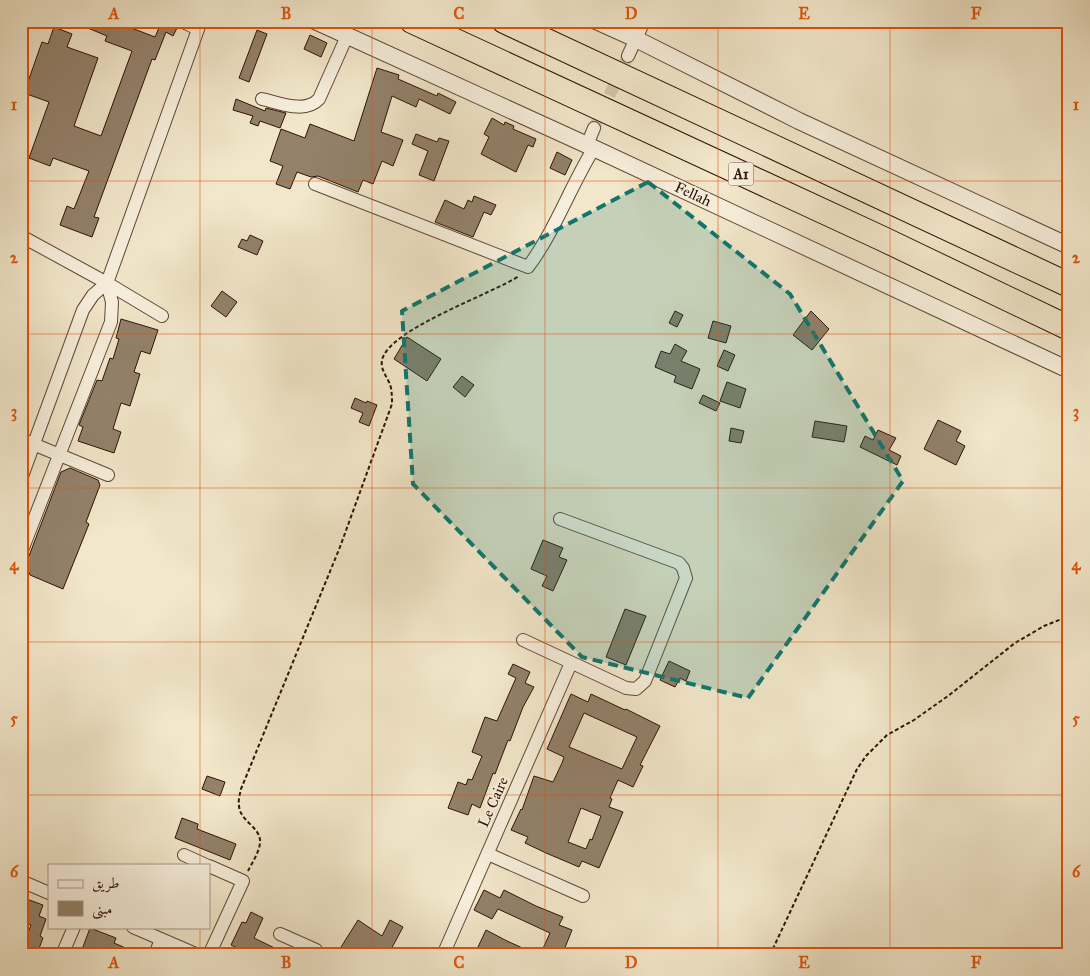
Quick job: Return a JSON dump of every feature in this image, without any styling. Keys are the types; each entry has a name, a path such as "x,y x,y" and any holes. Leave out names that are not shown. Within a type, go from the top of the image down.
{"highway":[{"name":"A1","path":"412,21 881,238 1069,328"},
{"name":"A1","path":"504,21 703,116 961,233 1069,285"}],"street":[{"path":"21,479 83,310 94,295 107,283 200,25 181,21"},
{"name":"Fellah","path":"315,21 591,147 1069,370"},
{"path":"596,21 636,39 799,121 1069,246"},
{"path":"628,56 644,21"},
{"path":"262,99 303,107 315,103 319,99 347,36"},
{"path":"315,184 528,267 542,246 591,147 594,128"},
{"path":"21,236 107,283 162,316"},
{"path":"21,553 111,322 112,302 107,283"},
{"path":"21,439 108,475"},
{"path":"522,640 626,688 636,689 645,681 686,578 683,568 679,563 560,519"},
{"name":"Le Caire","path":"443,955 571,662"},
{"path":"488,854 583,896"},
{"path":"184,855 205,864"},
{"path":"209,955 243,881 210,866"},
{"path":"21,882 48,892"},
{"path":"62,955 74,928"},
{"path":"135,928 198,955"},
{"path":"280,934 319,953"},
{"path":"155,955 161,939"}],"path":[{"path":"1061,21 1069,26"},
{"path":"243,881 260,846 260,839 257,832 243,817 239,808 241,789 340,547 392,404 391,388 382,369 384,355 391,346 415,328 515,279 525,272 528,267"},
{"path":"770,955 857,768 866,756 886,735 914,720 948,696 1015,643 1044,626 1069,616"}],"highlighted area":[{"path":"648,182 790,294 903,481 748,698 582,657 413,484 402,311"}],"building":[{"path":"21,21 32,21 21,46"},
{"path":"71,21 113,21 155,37 162,21 170,21 169,23 177,28 173,36 166,32 155,60 152,59 94,217 99,218 92,237 60,225 67,206 74,209 89,171 53,158 50,166 29,158 49,102 24,93 42,42 48,44 54,27 72,34 67,47 98,58 74,126 101,136 132,51 105,41 107,36"},
{"path":"257,30 267,34 249,82 239,78"},
{"path":"310,35 327,43 321,57 304,49"},
{"path":"377,68 399,75 398,79 437,96 438,93 456,102 450,114 419,99 416,107 392,96 381,132 403,140 393,166 382,161 373,184 363,180 358,192 318,176 311,177 297,172 290,189 276,184 283,166 270,161 281,129 305,138 310,124 354,141"},
{"path":"236,99 265,111 266,108 286,113 280,128 260,121 258,126 250,123 253,116 233,110"},
{"path":"492,118 504,125 505,122 514,126 513,129 536,139 533,147 528,145 516,172 481,154 489,137 484,134"},
{"path":"416,134 437,142 439,138 449,141 434,181 419,175 428,151 412,144"},
{"path":"557,152 572,160 565,175 550,168"},
{"path":"474,196 496,205 491,215 484,212 473,237 435,222 445,200 464,209 468,200 472,202"},
{"path":"250,235 263,241 257,255 238,247 242,239 247,241"},
{"path":"222,291 237,302 226,317 211,306"},
{"path":"675,311 683,315 677,327 669,323"},
{"path":"811,311 829,329 812,350 793,335"},
{"path":"121,319 158,330 150,354 141,351 134,372 140,374 130,406 121,403 113,429 121,432 114,453 78,441 83,427 79,425 97,380 102,381 110,358 113,359 119,339 116,338"},
{"path":"713,321 731,326 726,343 708,338"},
{"path":"407,337 441,359 427,381 394,359"},
{"path":"675,344 687,351 681,361 700,369 692,389 674,382 676,376 655,367 661,351 670,354"},
{"path":"724,350 735,355 728,371 717,366"},
{"path":"462,376 474,385 465,397 453,387"},
{"path":"727,382 746,389 740,408 720,401"},
{"path":"703,395 720,403 716,411 699,403"},
{"path":"355,398 377,405 369,426 359,422 363,413 351,408"},
{"path":"938,420 961,431 956,441 965,446 956,465 924,449"},
{"path":"815,421 847,426 844,442 812,437"},
{"path":"731,428 744,431 741,443 729,441"},
{"path":"878,430 896,438 889,450 901,456 897,465 860,447 865,436 873,440"},
{"path":"70,468 98,480 100,485 86,522 89,524 63,589 30,575 24,561 29,556 61,472"},
{"path":"543,540 563,548 559,557 567,560 553,591 542,586 547,576 531,569"},
{"path":"625,609 646,616 626,665 606,657"},
{"path":"669,661 690,671 686,681 680,678 675,687 660,680"},
{"path":"513,664 530,672 525,683 534,687 523,707 510,741 508,740 495,774 493,773 480,808 472,804 468,815 448,808 458,782 466,785 468,779 472,780 482,756 472,752 485,717 497,721 516,678 508,674"},
{"path":"571,694 588,702 591,694 660,726 640,765 643,766 633,787 618,780 610,798 612,799 609,807 623,812 599,868 582,861 579,867 546,853 525,843 528,837 511,830 522,810 534,776 553,782 562,763 564,757 547,749","holes":["584,713 637,737 622,769 569,747","581,808 601,816 592,840 590,839 586,849 568,842"]},
{"path":"207,776 225,782 220,796 202,789"},
{"path":"182,818 198,824 197,829 236,844 230,860 175,838"},
{"path":"484,890 500,898 504,890 563,917 559,925 572,930 562,955 540,955 550,933 498,909 492,919 474,910"},
{"path":"21,897 43,905 39,916 46,919 40,936 43,938 38,951 23,945 31,925 21,921"},
{"path":"251,912 263,918 254,938 289,955 251,955 231,945 242,922 246,923"},
{"path":"358,920 382,936 390,920 403,927 388,955 336,955"},
{"path":"90,928 116,938 114,943 142,955 107,955 99,952 98,955 80,955"},
{"path":"486,930 538,955 495,955 478,947"}],"tunnel":[{"path":"594,128 628,56"}]}
